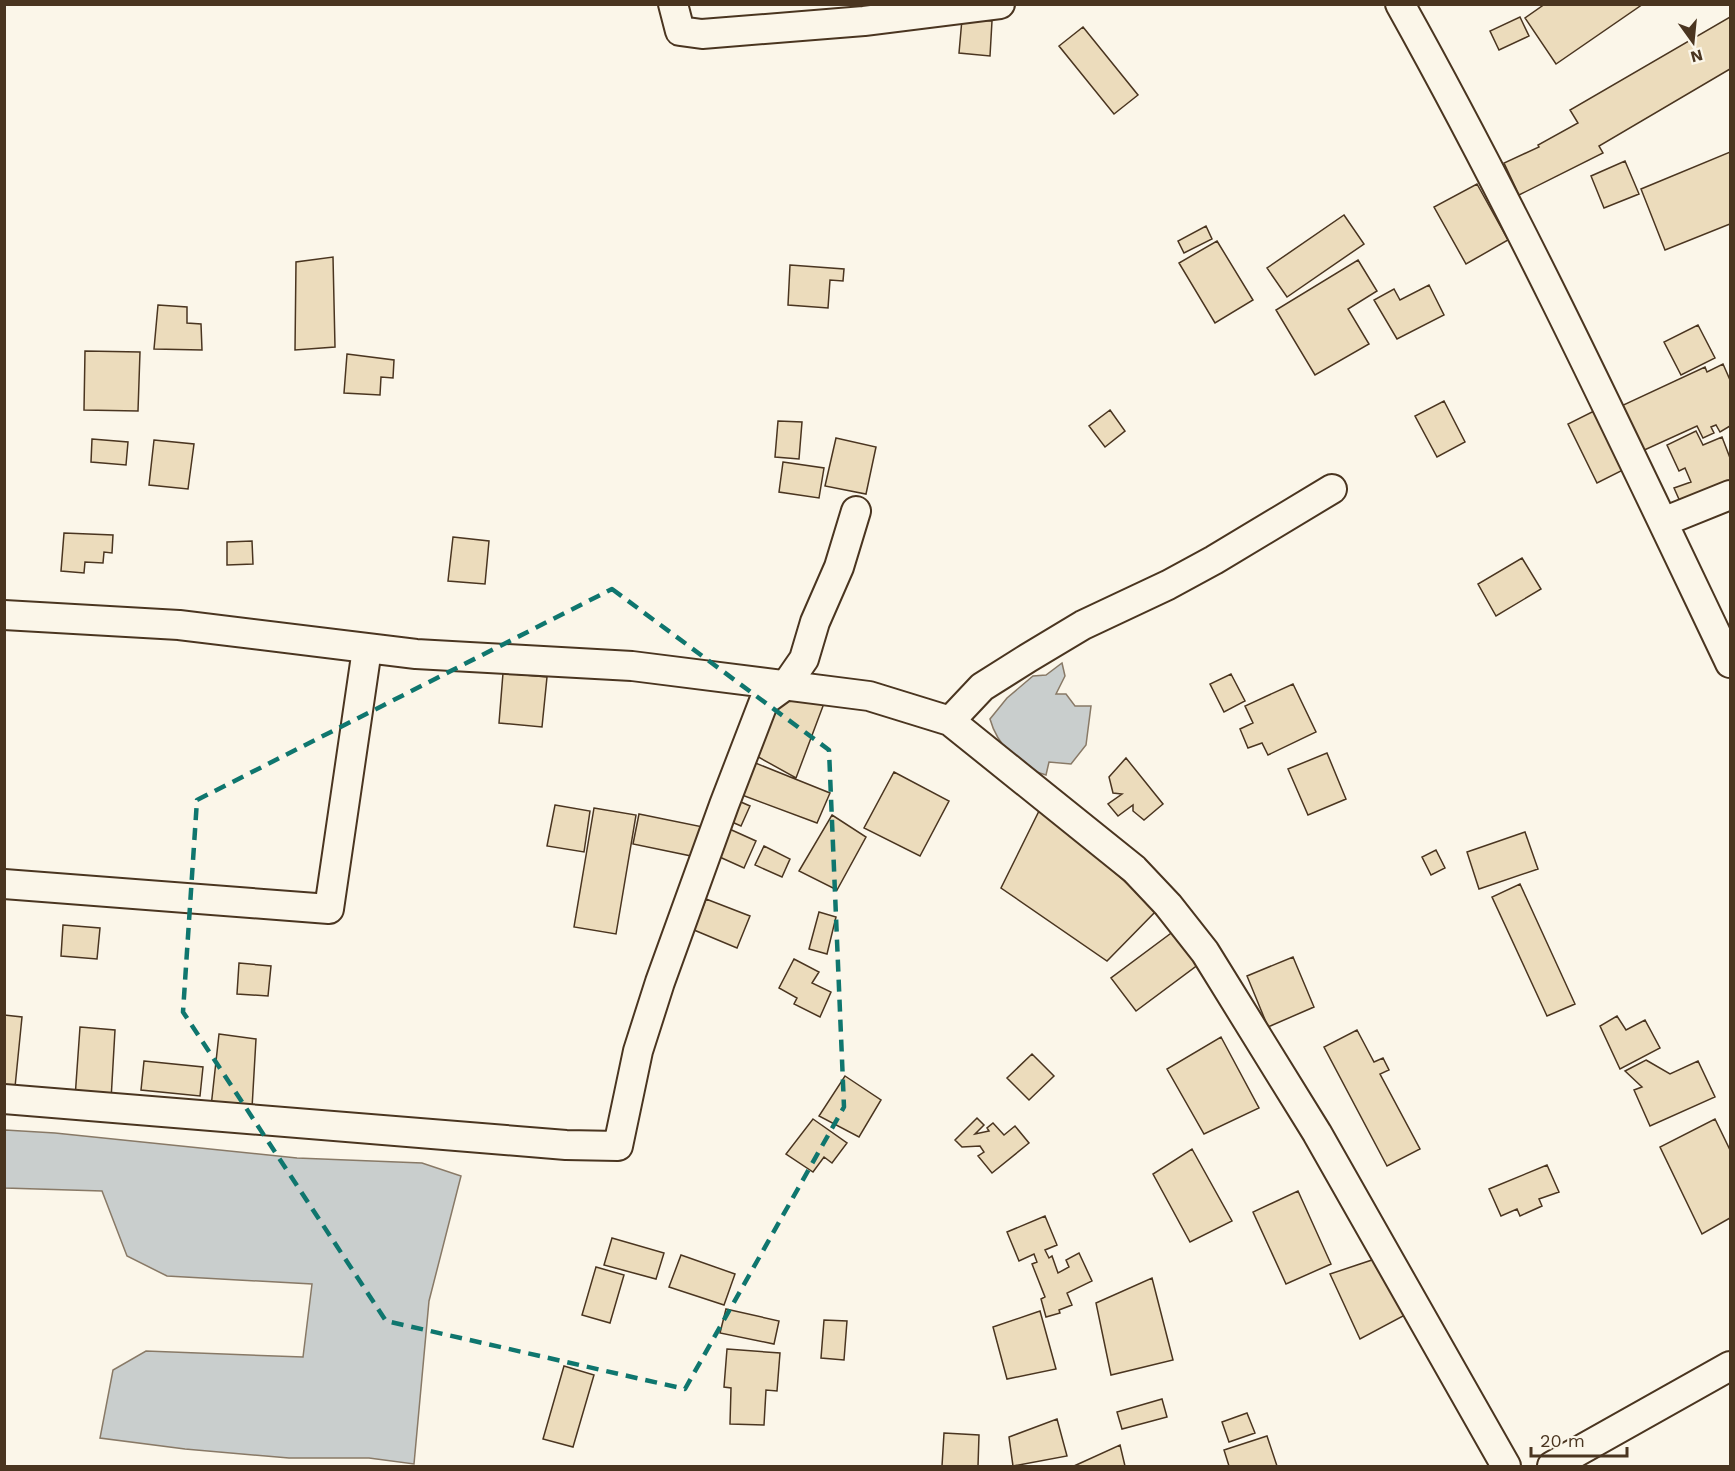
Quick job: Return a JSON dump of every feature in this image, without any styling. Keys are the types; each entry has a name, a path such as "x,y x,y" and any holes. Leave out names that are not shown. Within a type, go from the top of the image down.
{"street":[{"path":"673,4 680,31 702,34 875,20 1000,4"},
{"path":"1400,4 1471,132 1664,522 1731,663"},
{"path":"950,721 982,687 1028,658 1083,625 1168,585 1214,560 1332,489"},
{"path":"1664,522 1731,495"},
{"path":"4,1099 555,1144 618,1146 638,1051 656,994 724,805 764,701 786,685 804,658 815,622 839,567 856,511"},
{"path":"4,615 179,625 280,636 367,649 632,666 869,696 950,721 1134,869 1168,905 1205,952 1317,1133 1506,1467"},
{"path":"4,884 329,909 367,649"},
{"path":"1552,1467 1731,1366"}],"highlighted area":[{"path":"612,589 829,750 844,1107 685,1389 386,1321 183,1012 197,800"}],"shaded area":[{"path":"1062,663 1065,676 1056,694 1066,694 1075,706 1091,706 1086,745 1071,764 1049,762 1046,775 1027,767 1011,754 998,738 990,719 1007,698 1033,676 1046,675"},
{"path":"5,1130 297,1158 422,1163 461,1176 429,1301 414,1464 369,1458 289,1458 185,1449 100,1438 113,1370 146,1351 303,1357 312,1284 167,1276 127,1256 102,1191 5,1188"}],"building":[{"path":"1545,4 1643,4 1556,64 1525,18"},
{"path":"1520,17 1529,36 1499,50 1490,31"},
{"path":"1730,17 1730,69 1599,146 1603,153 1519,195 1504,163 1539,147 1538,145 1578,123 1570,110"},
{"path":"962,19 992,21 990,56 959,53"},
{"path":"1083,27 1138,95 1114,114 1059,46"},
{"path":"1730,152 1730,224 1665,250 1641,189"},
{"path":"1625,161 1639,194 1604,208 1591,176"},
{"path":"1477,184 1508,240 1466,264 1434,207"},
{"path":"1344,215 1364,244 1287,297 1267,268"},
{"path":"1206,226 1212,239 1184,253 1178,241"},
{"path":"1217,241 1253,300 1215,323 1179,263"},
{"path":"333,257 335,347 295,350 296,262"},
{"path":"1358,260 1377,291 1348,309 1369,344 1315,375 1276,310"},
{"path":"790,265 844,269 843,281 830,280 828,308 788,305"},
{"path":"1429,285 1444,315 1397,339 1374,300 1394,289 1400,300"},
{"path":"158,305 187,307 187,323 201,324 202,350 154,349"},
{"path":"1698,325 1715,358 1681,375 1664,342"},
{"path":"85,351 140,352 138,411 84,410"},
{"path":"347,354 394,360 393,378 381,377 380,395 344,393"},
{"path":"1723,364 1730,380 1730,426 1720,432 1716,425 1711,427 1714,433 1703,438 1697,426 1640,452 1619,407 1705,367 1707,372"},
{"path":"1444,401 1465,442 1437,457 1415,416"},
{"path":"1110,410 1125,431 1105,447 1089,426"},
{"path":"1594,411 1623,470 1597,483 1568,424"},
{"path":"778,421 802,422 799,459 775,457"},
{"path":"1696,431 1703,445 1722,437 1730,458 1730,487 1682,506 1674,488 1691,482 1685,468 1679,471 1667,445"},
{"path":"836,438 876,447 866,494 825,486"},
{"path":"92,439 128,442 126,465 91,462"},
{"path":"154,440 194,444 188,489 149,485"},
{"path":"783,462 824,468 819,498 779,492"},
{"path":"64,533 113,535 112,553 104,552 103,563 85,562 84,573 61,571"},
{"path":"453,537 489,541 485,584 448,581"},
{"path":"252,541 253,564 227,565 227,542"},
{"path":"1522,558 1541,589 1496,616 1478,584"},
{"path":"503,673 547,677 542,727 499,723"},
{"path":"1231,674 1245,701 1224,712 1210,684"},
{"path":"1293,684 1316,732 1268,755 1262,743 1248,748 1240,729 1253,723 1245,706"},
{"path":"777,697 826,698 796,778 753,754"},
{"path":"1327,753 1346,799 1308,815 1288,769"},
{"path":"1126,758 1163,804 1144,820 1133,811 1133,805 1118,816 1108,804 1122,794 1113,793 1109,777"},
{"path":"748,760 830,793 817,823 734,792"},
{"path":"894,772 949,801 920,856 864,828"},
{"path":"734,799 750,806 741,826 725,819"},
{"path":"555,805 590,811 584,852 547,846"},
{"path":"1041,807 1157,910 1107,961 1001,888"},
{"path":"594,808 636,815 616,934 574,927"},
{"path":"639,814 708,828 701,858 633,844"},
{"path":"832,815 866,837 837,890 799,871"},
{"path":"725,827 756,841 744,868 713,854"},
{"path":"1525,832 1538,869 1479,889 1467,852"},
{"path":"764,846 790,859 782,877 755,865"},
{"path":"1436,850 1445,868 1431,875 1422,857"},
{"path":"1520,884 1575,1004 1547,1016 1492,897"},
{"path":"706,899 750,916 737,948 694,930"},
{"path":"819,912 836,917 827,954 809,949"},
{"path":"63,925 100,928 97,959 61,956"},
{"path":"1178,928 1203,961 1136,1011 1111,978"},
{"path":"1293,957 1314,1007 1268,1027 1247,976"},
{"path":"794,959 819,972 812,983 831,992 820,1017 794,1004 797,998 779,988"},
{"path":"239,963 271,966 268,996 237,994"},
{"path":"4,1015 22,1017 15,1087 4,1086"},
{"path":"1617,1016 1626,1030 1645,1020 1660,1048 1620,1069 1600,1026"},
{"path":"80,1027 115,1030 111,1100 75,1098"},
{"path":"1357,1030 1374,1062 1383,1058 1389,1070 1380,1074 1420,1149 1387,1166 1324,1047"},
{"path":"219,1034 256,1039 252,1108 211,1107"},
{"path":"1221,1037 1259,1108 1204,1134 1167,1069"},
{"path":"1032,1054 1054,1076 1029,1100 1007,1078"},
{"path":"1646,1060 1670,1074 1698,1061 1715,1097 1650,1126 1634,1090 1642,1087 1625,1071"},
{"path":"144,1061 203,1067 200,1096 141,1090"},
{"path":"845,1076 881,1100 859,1137 819,1116"},
{"path":"977,1118 984,1125 975,1134 989,1131 987,1128 993,1123 1004,1135 1015,1126 1029,1143 992,1173 978,1156 984,1152 980,1146 962,1147 955,1140"},
{"path":"813,1119 847,1143 832,1163 824,1157 813,1172 786,1154"},
{"path":"1715,1119 1730,1150 1730,1218 1702,1234 1660,1147"},
{"path":"1192,1149 1232,1221 1190,1242 1153,1174"},
{"path":"1547,1165 1559,1192 1539,1199 1542,1206 1520,1216 1517,1209 1501,1216 1489,1189"},
{"path":"1298,1191 1331,1264 1286,1284 1253,1212"},
{"path":"1045,1216 1057,1245 1045,1250 1049,1258 1052,1256 1058,1273 1069,1267 1066,1260 1079,1253 1092,1281 1067,1293 1072,1305 1059,1310 1060,1313 1046,1317 1041,1299 1045,1297 1032,1264 1037,1262 1034,1254 1019,1261 1007,1232"},
{"path":"612,1238 664,1253 656,1279 604,1265"},
{"path":"681,1255 735,1274 724,1305 669,1287"},
{"path":"1375,1259 1405,1315 1360,1339 1330,1274"},
{"path":"596,1267 624,1275 610,1323 582,1315"},
{"path":"1152,1278 1173,1360 1111,1375 1096,1303"},
{"path":"726,1309 779,1321 774,1344 720,1333"},
{"path":"1040,1311 1056,1369 1007,1379 993,1327"},
{"path":"824,1320 847,1321 844,1360 821,1358"},
{"path":"727,1349 780,1353 777,1391 766,1390 764,1425 730,1424 731,1388 724,1387"},
{"path":"564,1366 594,1375 573,1447 543,1439"},
{"path":"1162,1399 1167,1417 1122,1429 1117,1412"},
{"path":"1247,1413 1255,1433 1229,1442 1222,1422"},
{"path":"1057,1419 1067,1456 1013,1466 1009,1437"},
{"path":"944,1433 979,1435 978,1466 942,1466"},
{"path":"1267,1436 1277,1466 1229,1466 1224,1450"},
{"path":"1120,1445 1125,1466 1074,1466"}]}
